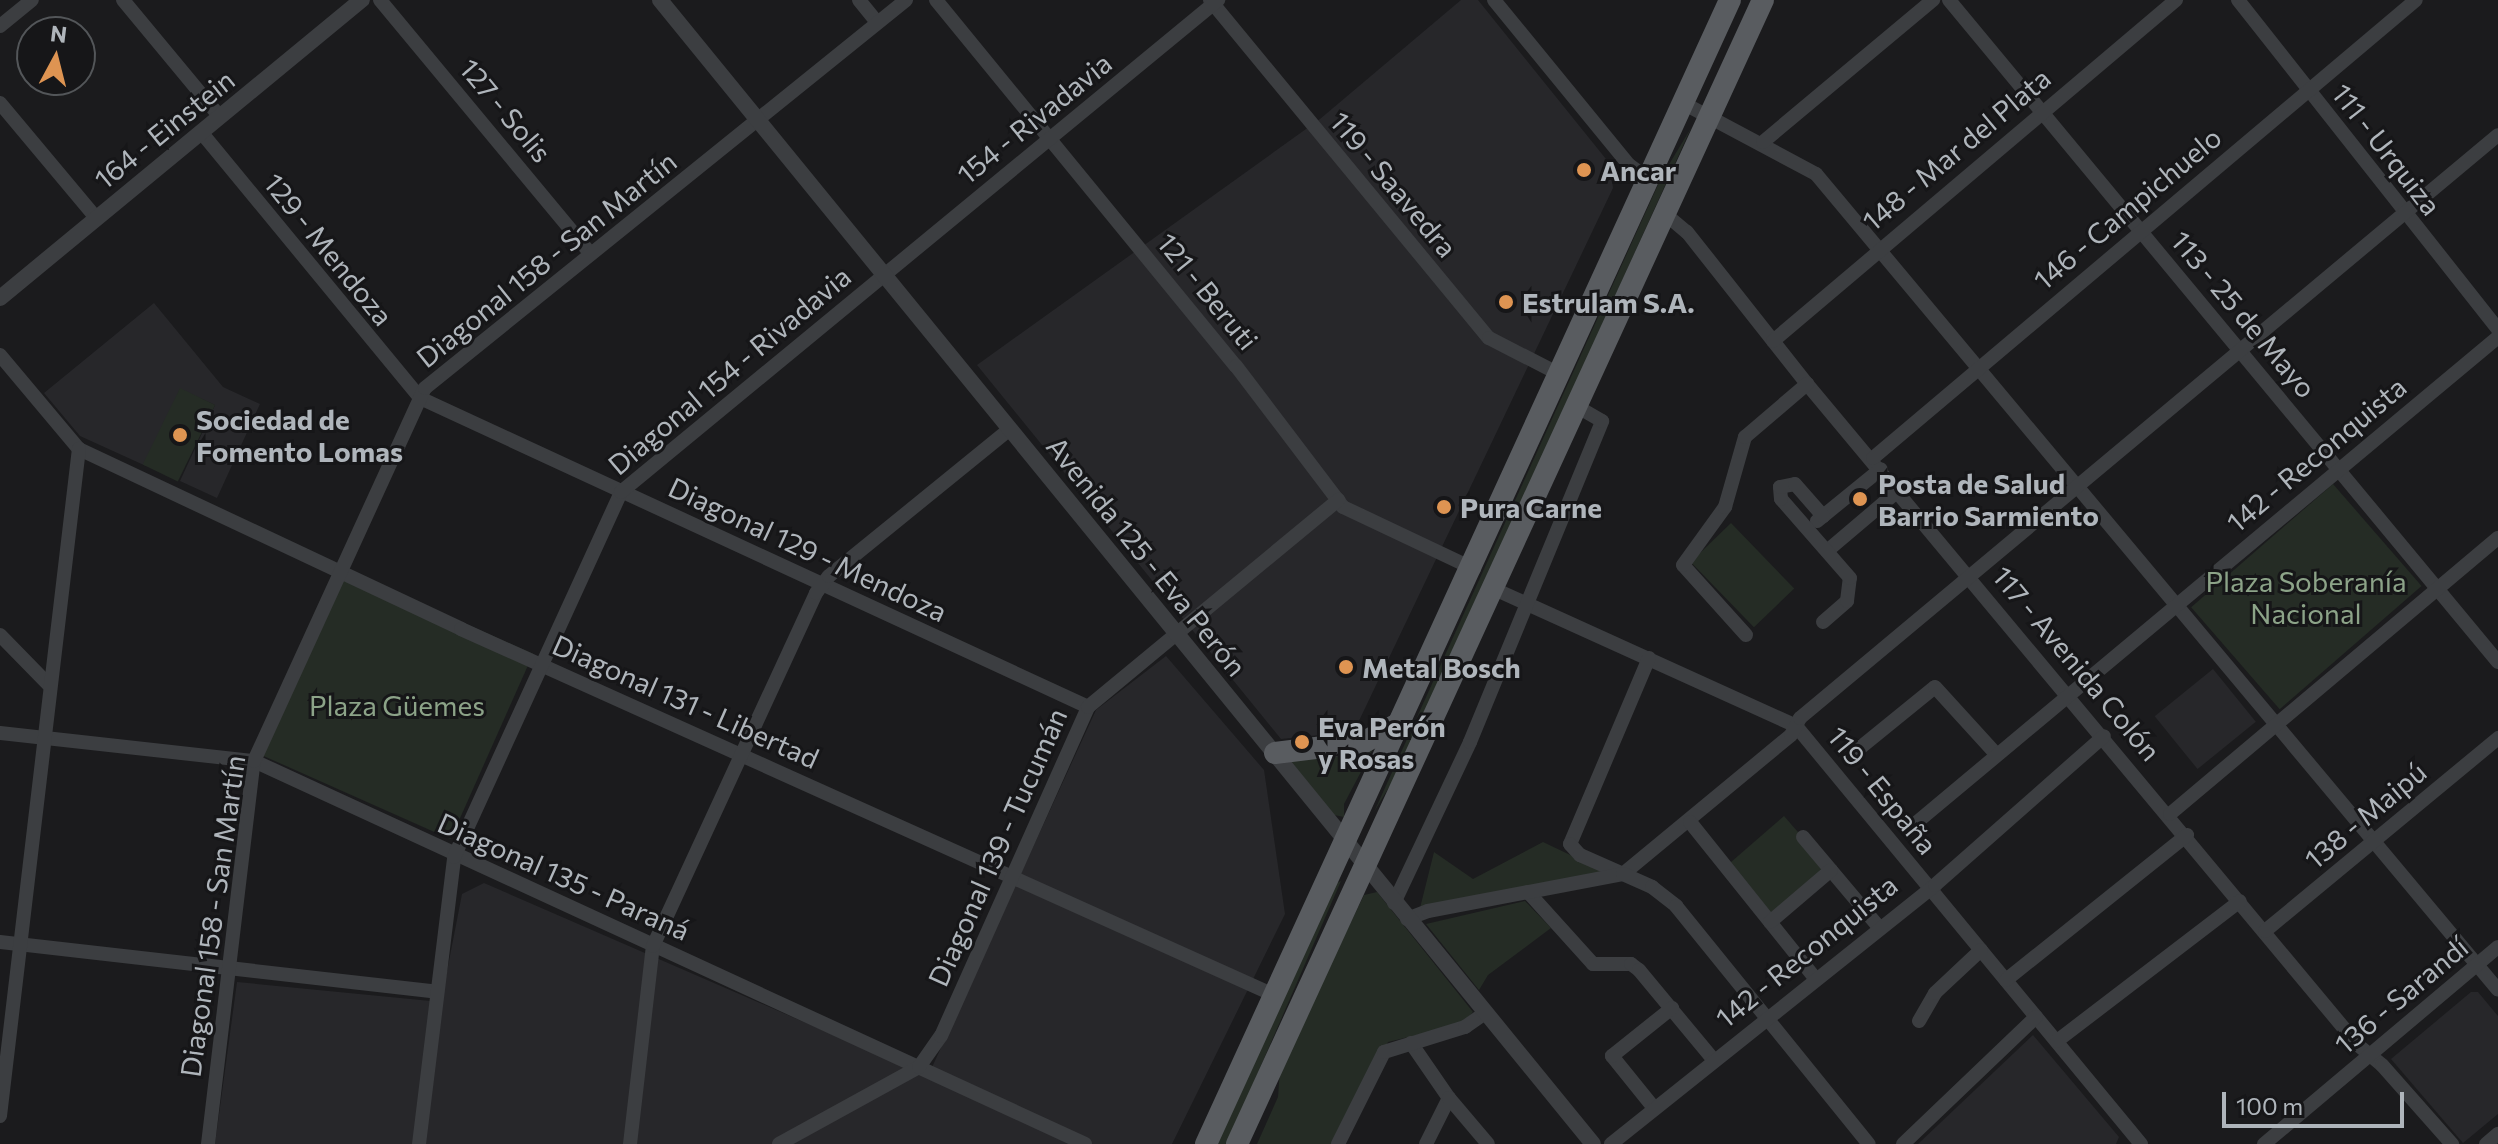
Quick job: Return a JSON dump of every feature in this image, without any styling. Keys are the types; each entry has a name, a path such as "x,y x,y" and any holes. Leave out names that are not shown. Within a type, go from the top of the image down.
{"main road":[{"path":"1206,1144 1343,843 1474,569 1730,0"},
{"path":"1237,1144 1362,866 1763,0"},
{"path":"1275,753 1364,742 1400,722"}],"street":[{"path":"0,26 32,0"},
{"path":"123,0 220,117"},
{"name":"164 - Einstein","path":"0,298 362,0"},
{"name":"127 - Solis","path":"380,0 591,254"},
{"name":"Avenida 125 - Eva Perón","path":"660,0 1275,753 1343,843 1593,1144"},
{"path":"859,0 877,22"},
{"name":"Diagonal 158 - San Martín","path":"208,1144 254,761 338,571 420,398 430,382 758,122 906,0"},
{"name":"121 - Beruti","path":"936,0 1236,366 1338,500 1364,520 1474,569"},
{"path":"1494,0 1629,165 1650,180"},
{"path":"1763,142 1933,0"},
{"name":"113 - 25 de Mayo","path":"1949,0 2498,662"},
{"name":"148 - Mar del Plata","path":"1773,341 1878,248 2176,0"},
{"name":"111 - Urquiza","path":"2238,0 2498,329"},
{"name":"146 - Campichuelo","path":"1808,529 1980,365 2416,0"},
{"name":"154 - Rivadavia","path":"883,275 1214,1"},
{"name":"119 - Saavedra","path":"1214,1 1489,338 1561,375"},
{"path":"0,103 96,218"},
{"path":"1683,103 1811,169 1980,365 2498,990"},
{"name":"129 - Mendoza","path":"201,132 420,398"},
{"path":"1407,919 1623,874 1690,822 1796,726 1971,577 2498,135"},
{"name":"117 - Avenida Colón","path":"1664,213 1687,232 1807,384 2069,693 2265,931 2452,1144"},
{"name":"Diagonal 154 - Rivadavia","path":"419,1144 454,857 621,492 883,275"},
{"name":"142 - Reconquista","path":"1910,828 1995,753 2498,337"},
{"path":"0,355 79,449 41,737 0,1116"},
{"path":"1746,635 1683,565 1721,516 1745,437 1807,384"},
{"name":"Diagonal 129 - Mendoza","path":"420,398 1088,707"},
{"path":"1394,903 1470,742 1602,421 1576,406"},
{"path":"630,1144 653,946 822,583 1010,429"},
{"name":"Diagonal 131 - Libertad","path":"79,449 541,664 1274,995"},
{"path":"1823,516 1795,484 1782,484 1779,497 1850,578 1852,593 1823,622"},
{"path":"1827,551 1899,490"},
{"name":"Diagonal 139 - Tucumán","path":"779,1144 807,1138 919,1067 941,1036 1088,707 1338,500"},
{"path":"2170,814 2498,538"},
{"name":"119 - España","path":"1492,588 1796,726 2141,1144"},
{"path":"0,635 48,684"},
{"path":"1649,658 1570,844 1580,855 1652,887 1676,906 1869,1144"},
{"path":"1850,756 1935,687 1995,753"},
{"name":"Diagonal 135 - Paraná","path":"0,733 254,761 454,857 1085,1144"},
{"name":"142 - Reconquista","path":"1611,1144 1764,1017 1928,888 2104,736"},
{"name":"138 - Maipú","path":"2265,931 2498,738"},
{"path":"1690,822 1815,978"},
{"path":"2006,980 2187,835"},
{"path":"1803,837 1878,926"},
{"path":"1770,922 1831,870"},
{"path":"1528,892 1593,964 1631,964 1713,1059"},
{"path":"2057,1041 2240,901"},
{"path":"0,942 437,992"},
{"name":"136 - Sarandí","path":"2264,1144 2498,947"},
{"path":"1919,1021 1940,987 1981,950"},
{"path":"1654,1108 1612,1056 1672,1008"},
{"path":"1338,1144 1384,1052 1465,1027 1485,1013"},
{"path":"1903,1144 2036,1017"},
{"path":"1411,1043 1485,1143"},
{"path":"1426,1144 1449,1098"},
{"path":"2486,1144 2498,1134"}],"shaded area":[{"path":"1461,0 1478,0 1610,164 1613,188 1357,725 1349,732 1281,739 977,365 1320,119"},
{"path":"154,303 223,387 260,404 217,498 180,481 215,405 180,389 146,466 80,436 44,393"},
{"path":"1166,656 1264,770 1285,914 1172,1144 215,1144 237,982 441,1002 462,894 484,883 928,1076 1096,710"},
{"path":"2213,669 2256,722 2198,769 2155,716"},
{"path":"2471,992 2478,992 2498,1016 2498,1114 2463,1143 2391,1059"},
{"path":"2033,1035 2119,1137 2116,1144 1918,1144"}],"green space":[{"path":"1691,128 1406,759 1374,812 1662,176"},
{"name":"Sociedad de Fomento Lomas","path":"180,388 215,405 178,481 143,464"},
{"name":"Plaza Soberanía Nacional","path":"2333,484 2422,586 2280,709 2191,607"},
{"path":"1731,523 1794,588 1754,627 1691,562"},
{"name":"Plaza Güemes","path":"345,570 533,654 451,839 262,755"},
{"path":"1373,749 1344,804 1344,817 1334,815 1291,763 1292,758"},
{"path":"1784,816 1831,870 1773,921 1726,867"},
{"path":"1543,842 1606,872 1420,908 1434,852 1473,879"},
{"path":"1341,881 1227,1144 1217,1144 1335,884"},
{"path":"1377,892 1473,1012 1462,1024 1388,1042 1334,1144 1257,1144 1278,1097 1280,1069 1364,895"},
{"path":"1525,901 1551,928 1488,975 1479,990 1426,924"}],"place":[{"name":"Ancar","path":"1584,170"},
{"name":"Estrulam S.A.","path":"1506,302"},
{"name":"Sociedad de Fomento Lomas","path":"180,435"},
{"name":"Posta de Salud Barrio Sarmiento","path":"1860,499"},
{"name":"Pura Carne","path":"1444,507"},
{"name":"Metal Bosch","path":"1346,667"},
{"name":"Eva Perón y Rosas","path":"1302,742"}]}
